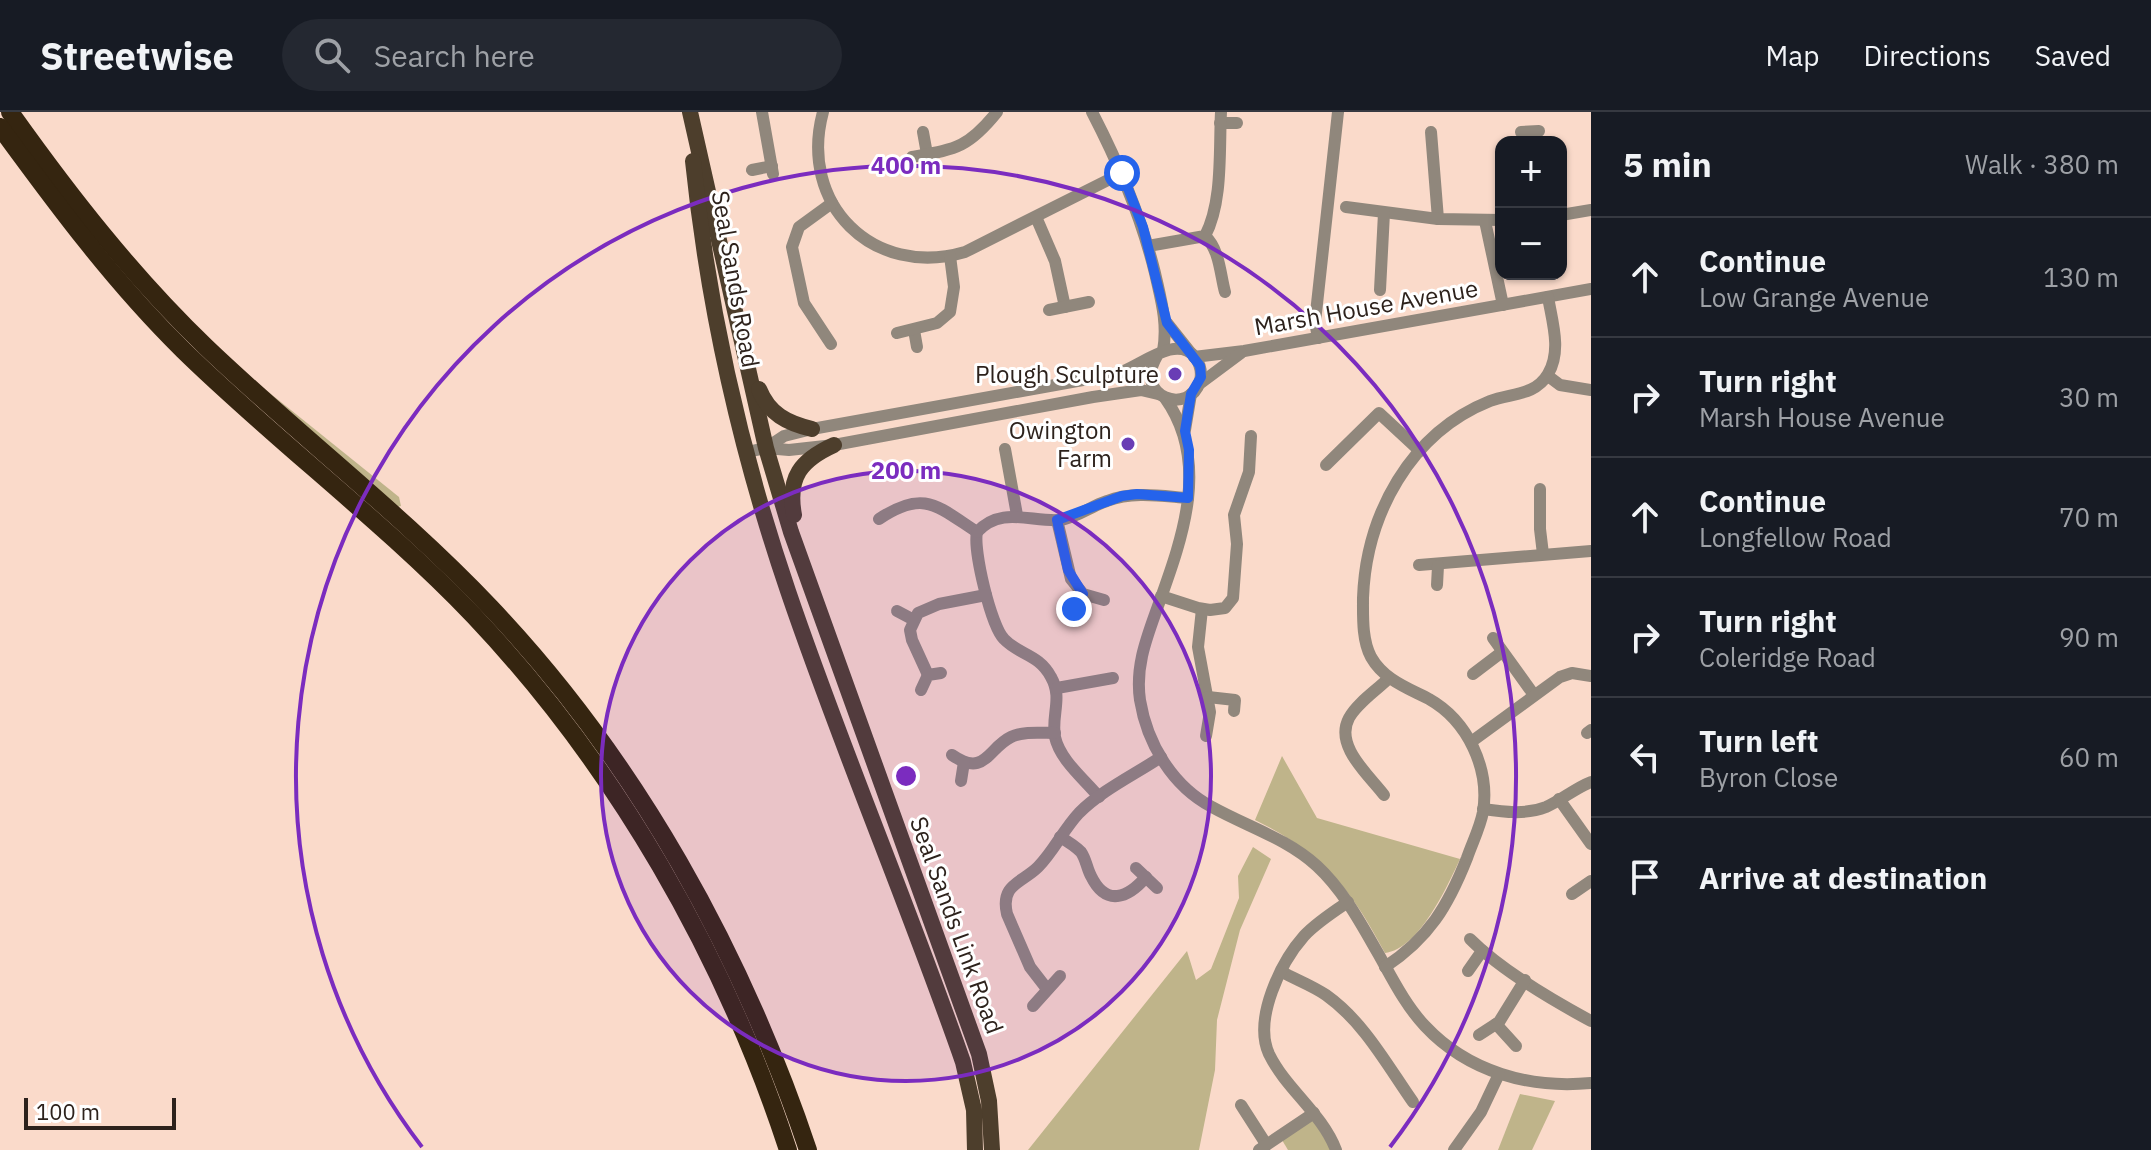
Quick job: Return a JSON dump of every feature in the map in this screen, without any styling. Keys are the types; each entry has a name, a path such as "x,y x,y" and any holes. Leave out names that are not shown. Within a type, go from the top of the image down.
{"highway":[{"path":"10,112 24,146"},
{"path":"0,127 24,146 154,295 245,384 412,530 530,651 641,801 674,853 786,1088 808,1150"},
{"path":"734,982 756,1063 788,1150"}],"main road":[{"name":"Seal Sands Road","path":"689,112 766,448"},
{"name":"Seal Sands Road","path":"689,112 693,166 716,320 747,452"},
{"path":"747,364 769,407 792,424 812,429"},
{"path":"808,575 792,503 795,478 813,454 834,445"},
{"name":"Seal Sands Link Road","path":"766,448 837,666 979,1054 989,1101 992,1150"},
{"name":"Seal Sands Link Road","path":"747,452 788,592 963,1062 974,1110 975,1150"}],"street":[{"path":"752,170 773,170 762,112"},
{"path":"823,112 817,146 818,165 840,217 879,248 912,258 965,252 1122,173"},
{"path":"912,157 950,150 970,142 997,112"},
{"path":"1092,112 1122,173 1148,246 1167,323 1200,366 1185,431"},
{"path":"1318,338 1315,322 1338,112"},
{"path":"1205,236 1215,218 1221,118 1237,123"},
{"path":"923,132 927,154"},
{"path":"1431,132 1438,219"},
{"path":"830,334 804,303 792,247 799,227 832,203"},
{"path":"1346,207 1438,219 1495,220"},
{"path":"1567,214 1591,210"},
{"path":"1380,290 1384,213"},
{"path":"1036,217 1055,261 1065,307"},
{"path":"1485,221 1503,305"},
{"path":"1148,246 1205,236"},
{"path":"1205,236 1213,243 1225,292"},
{"path":"897,333 937,323 950,312 954,287 950,256"},
{"path":"1205,279 1221,277"},
{"name":"Marsh House Avenue","path":"766,448 784,436 812,429 1130,371 1160,353 1178,348 1192,355 1244,351 1591,289"},
{"path":"1385,967 1418,942 1439,918 1479,827 1484,779 1471,742 1445,710 1389,678 1372,659 1364,636 1366,562 1377,519 1387,497 1420,451 1453,421 1470,411 1491,401 1531,390 1548,376 1556,350 1548,297"},
{"path":"1049,310 1089,302"},
{"path":"1167,323 1160,353 1150,366 1149,375 1151,384 1185,431 1189,450 1188,498 1179,543 1143,650 1139,678 1146,725 1161,757 1193,795 1210,807 1258,828 1300,852 1325,874 1348,902 1403,998 1426,1027 1458,1053 1499,1074 1551,1085 1591,1083"},
{"path":"914,330 917,347"},
{"name":"Marsh House Avenue","path":"747,452 766,448 789,450 834,445 1141,390 1176,400 1244,351"},
{"path":"1548,376 1560,385 1591,390"},
{"path":"1326,465 1366,427 1375,409 1420,451"},
{"path":"1161,596 1202,609 1225,608 1233,598 1237,544 1234,515 1249,472 1254,437 1236,436"},
{"path":"993,466 1006,456 1017,515"},
{"path":"1235,458 1250,459"},
{"path":"1540,489 1543,554"},
{"path":"1099,797 1062,755 1055,733 1057,688 1042,664 1030,654 1013,647 1000,634 992,619 975,541 977,532 994,519 1017,515 1057,520 1122,496 1137,494 1188,498"},
{"path":"885,498 892,511"},
{"path":"879,519 899,506 913,503 934,505 977,532"},
{"path":"1524,517 1540,517"},
{"path":"1057,520 1068,570 1083,594 1104,600"},
{"path":"1419,565 1438,566 1591,551"},
{"path":"1437,585 1438,566"},
{"path":"1074,609 1083,594"},
{"path":"921,690 934,674 912,640 910,630 918,613 939,604 986,595"},
{"path":"1202,609 1198,647 1208,697 1202,717 1206,736"},
{"path":"897,611 914,620"},
{"path":"1493,638 1534,695"},
{"path":"1473,674 1502,652"},
{"path":"1471,742 1560,677 1572,673 1591,676"},
{"path":"1057,688 1095,690 1113,678"},
{"path":"1384,795 1346,743 1346,729 1357,708 1389,678"},
{"path":"1208,697 1235,700 1234,711"},
{"path":"952,755 964,762 986,759 1006,740 1019,734 1055,733"},
{"path":"1047,989 1030,967 1005,906 1010,888 1035,871 1080,812 1161,757"},
{"path":"961,781 964,762"},
{"path":"1483,809 1525,812 1548,806 1591,782"},
{"path":"1559,799 1591,844"},
{"path":"1060,837 1080,852 1094,882 1103,892 1117,896 1129,894 1141,873 1157,888"},
{"path":"1572,894 1591,881"},
{"path":"1336,1150 1314,1113 1276,1065 1264,1040 1264,1014 1294,949 1306,934 1348,902"},
{"path":"1470,939 1482,951 1591,1021"},
{"path":"1468,971 1482,951"},
{"path":"1282,972 1330,998 1374,1045 1413,1102"},
{"path":"1033,1006 1060,976"},
{"path":"1479,1035 1505,1015 1525,980"},
{"path":"1496,1024 1516,1046"},
{"path":"1454,1150 1481,1112 1499,1074"},
{"path":"1384,1086 1396,1077"},
{"path":"1241,1105 1263,1147 1314,1113"},
{"path":"1238,1129 1251,1120"}],"shaded area":[{"path":"266,390 399,497 401,506 397,507"},
{"path":"1282,756 1317,818 1460,859 1430,915 1409,941 1397,949 1385,953 1346,891 1316,859 1299,845 1255,820"},
{"path":"1253,847 1271,859 1240,930 1217,1020 1215,1070 1199,1150 1028,1150 1187,951 1196,980 1211,969 1239,898 1238,876"},
{"path":"1520,1094 1555,1101 1532,1150 1498,1150"},
{"path":"1313,1120 1332,1150 1288,1150 1282,1140"}],"place":[{"name":"Plough Sculpture","path":"1175,374"},
{"name":"Owington Farm","path":"1128,444"}],"route":[{"path":"1074,609 1083,594 1071,579 1057,520 1122,496 1137,494 1188,498 1189,450 1185,431 1191,394 1201,377 1200,366 1167,323 1143,227 1122,173"}]}
